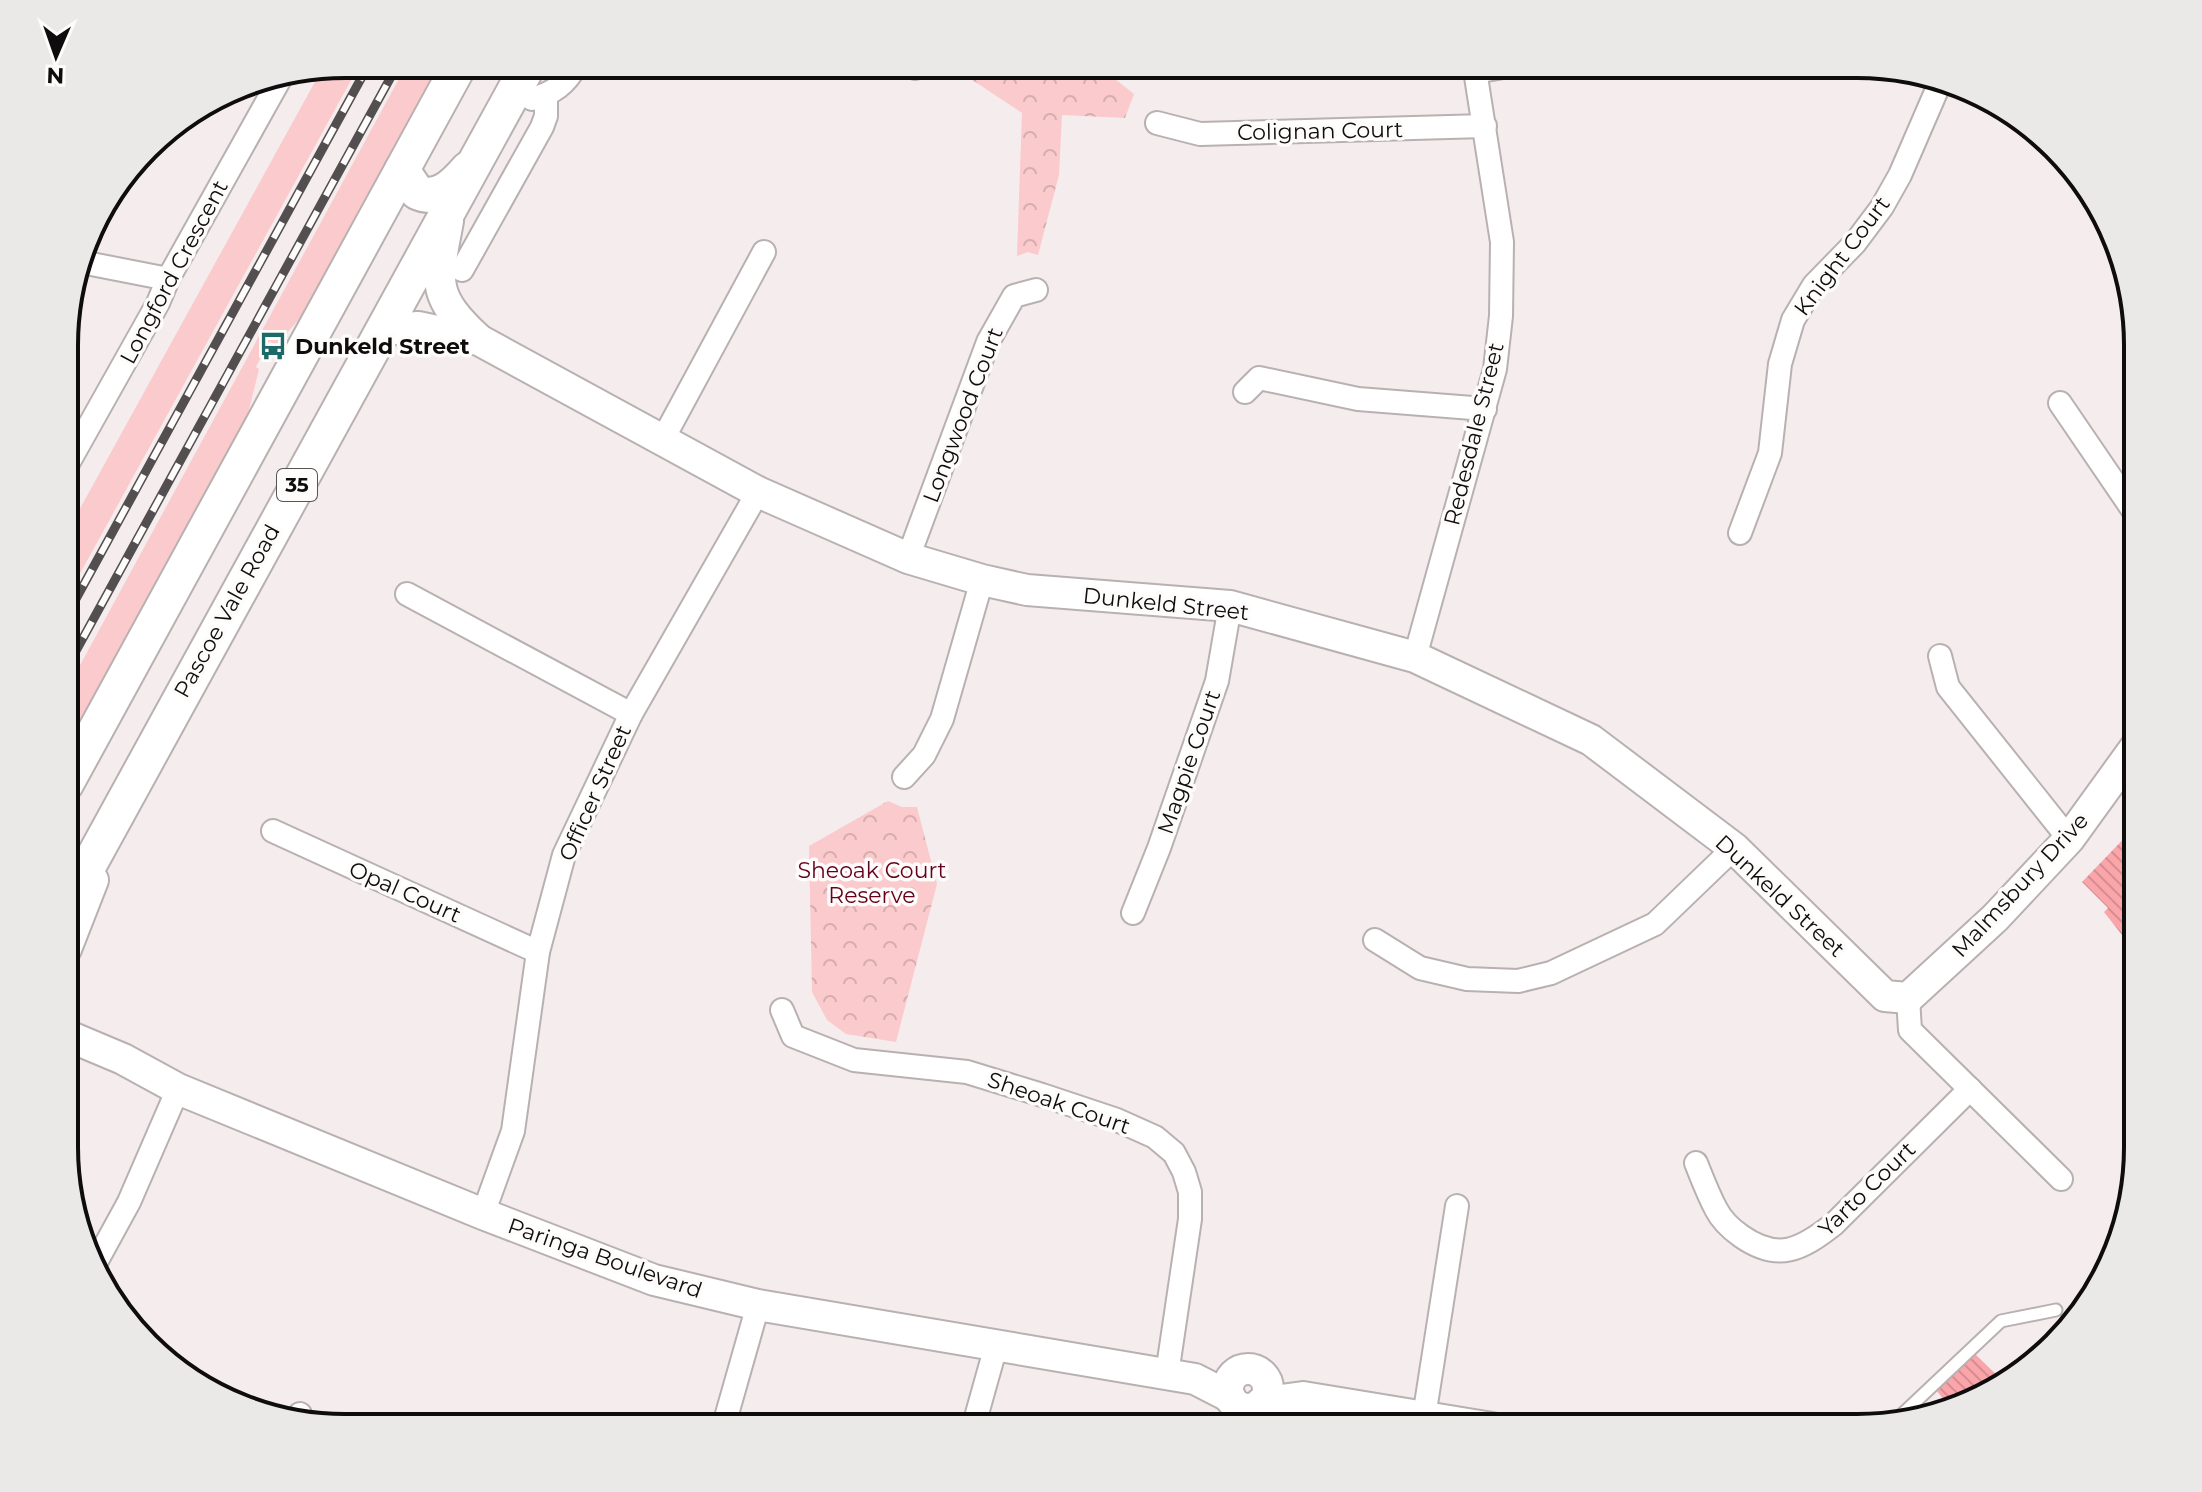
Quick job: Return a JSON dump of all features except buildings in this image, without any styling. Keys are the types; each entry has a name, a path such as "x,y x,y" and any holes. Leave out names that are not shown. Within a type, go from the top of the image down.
{"main road":[{"path":"78,762 452,79"},
{"name":"Pascoe Vale Road","path":"78,886 521,79"},
{"path":"402,170 417,192 431,196 457,182 479,157"}],"street":[{"name":"Redesdale Street","path":"1415,657 1485,409 1495,369 1501,316 1502,242 1476,78"},
{"path":"507,105 546,95 567,79"},
{"name":"Longford Crescent","path":"78,446 275,88"},
{"name":"Knight Court","path":"1740,533 1770,453 1780,364 1793,320 1814,285 1855,243 1882,207 1900,175 1937,90"},
{"path":"462,270 542,127 546,116 546,95"},
{"name":"Colignan Court","path":"1157,123 1200,134 1485,126"},
{"name":"Dunkeld Street","path":"451,207 441,262 440,290 455,317 479,340 758,492 908,558 1027,590 1230,606 1415,657 1591,740 1734,848 1896,997"},
{"path":"663,439 764,252"},
{"path":"91,264 168,279"},
{"name":"Longwood Court","path":"908,558 988,342 1014,296 1036,290"},
{"name":"Dunkeld Street","path":"381,330 418,327 479,340"},
{"path":"1245,392 1259,378 1358,399 1485,409"},
{"path":"2060,403 2123,495"},
{"name":"Officer Street","path":"483,1214 513,1131 538,952 564,855 631,714 758,492"},
{"path":"904,777 924,755 942,719 982,580"},
{"path":"407,594 631,714"},
{"name":"Magpie Court","path":"1133,913 1164,835 1217,681 1230,606"},
{"path":"1940,656 1948,687 2069,839"},
{"name":"Malmsbury Drive","path":"1896,997 1995,918 2069,839 2123,764"},
{"name":"Opal Court","path":"273,831 538,952"},
{"path":"1375,940 1420,968 1467,979 1518,981 1551,973 1655,924 1734,848"},
{"path":"78,918 97,870 93,859"},
{"path":"1896,997 1910,1030 2061,1179"},
{"name":"Sheoak Court","path":"782,1010 793,1036 833,1053 854,1060 938,1068 982,1077 1117,1120 1155,1137 1174,1153 1190,1192 1181,1376"},
{"name":"Paringa Boulevard","path":"78,1040 123,1059 178,1089 483,1214 654,1280 758,1305 1181,1376 1244,1401 1303,1397 1402,1413"},
{"name":"Paringa Boulevard","path":"78,1063 115,1077 178,1089"},
{"path":"101,1254 129,1202 178,1089"},
{"name":"Yarto Court","path":"1696,1163 1717,1211 1733,1230 1771,1252 1794,1249 1814,1240 1834,1224 1970,1089"},
{"path":"1425,1413 1458,1202"},
{"path":"727,1414 758,1305"},
{"path":"977,1414 996,1346"}],"lane":[{"path":"1908,1409 2001,1321 2056,1310"}],"green space":[{"path":"1114,78 1134,94 1125,118 1062,115 1059,175 1038,255 1028,252 1017,256 1022,113 970,79"},
{"path":"352,79 78,577 78,512 316,80"},
{"path":"399,79 434,79 311,306 276,345 269,341 256,367 259,369 246,422 78,728 78,669"},
{"name":"Sheoak Court Reserve","path":"888,801 902,807 917,807 937,884 896,1042 846,1034 827,1020 812,992 809,846"}],"railway":[{"path":"78,595 361,79"},
{"path":"78,647 390,79"}],"place":[{"name":"Dunkeld Street","path":"273,346"}]}
